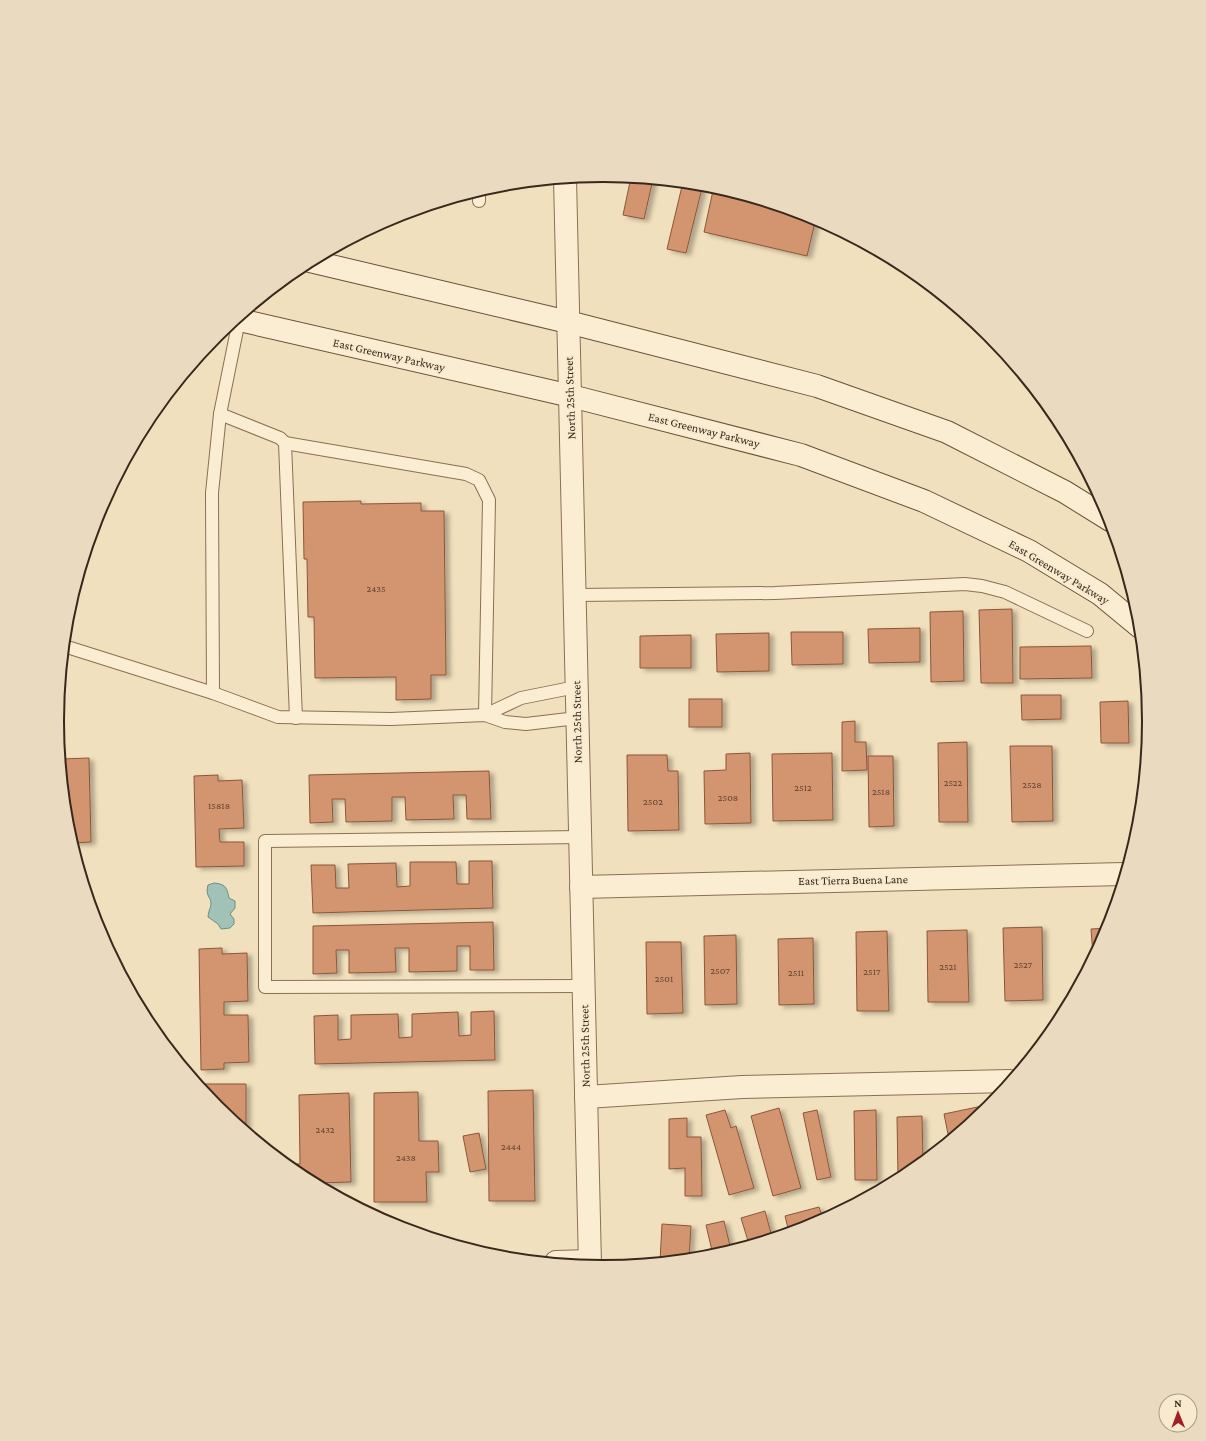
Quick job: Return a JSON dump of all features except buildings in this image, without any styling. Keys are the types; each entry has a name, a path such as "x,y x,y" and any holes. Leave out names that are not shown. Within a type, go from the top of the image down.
{"street":[{"name":"North 25th Street","path":"565,183 590,1259"},
{"path":"319,263 568,322 816,386 947,432 1065,492 1101,515"},
{"name":"East Greenway Parkway","path":"241,321 571,396 801,455 924,501 1029,551 1100,594 1133,621"},
{"name":"East Tierra Buena Lane","path":"581,887 1119,874"},
{"path":"586,1097 742,1088 1003,1081"}],"lane":[{"path":"213,693 212,494 220,414 236,326"},
{"path":"220,414 280,438 285,442 466,474 479,480 489,500 485,715"},
{"path":"285,442 296,718"},
{"path":"574,595 775,593 964,584 982,586 1005,592 1087,631"},
{"path":"69,648 213,693 278,717 391,719 485,715 505,722 526,724 577,718"},
{"path":"485,715 521,698 576,687"},
{"path":"580,837 265,841 265,987 583,986"}],"water":[{"path":"214,883 223,885 229,898 235,901 235,908 230,914 234,919 234,924 230,928 221,929 218,924 208,917 211,904 207,889 208,885"}]}
